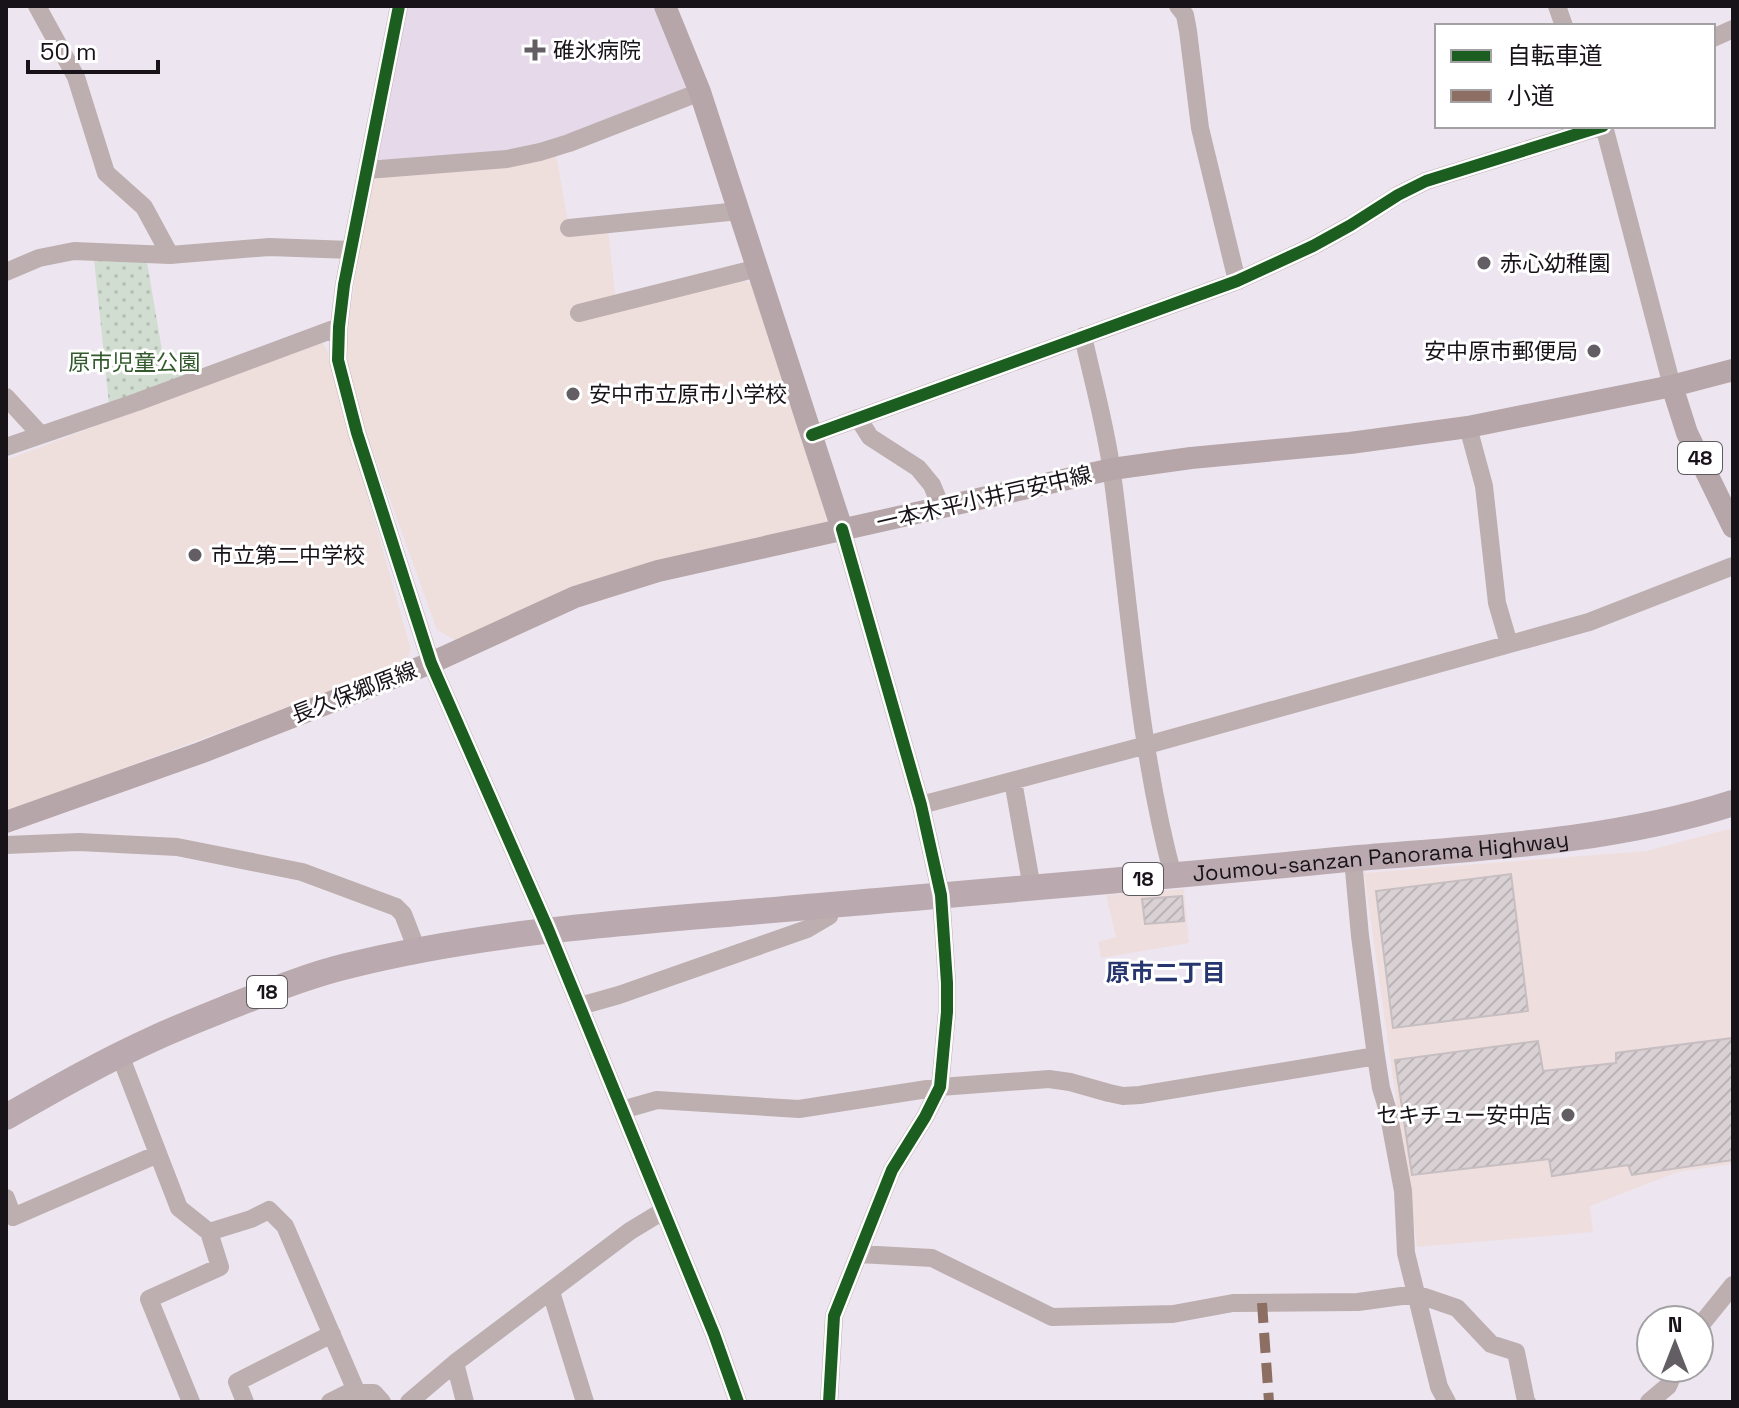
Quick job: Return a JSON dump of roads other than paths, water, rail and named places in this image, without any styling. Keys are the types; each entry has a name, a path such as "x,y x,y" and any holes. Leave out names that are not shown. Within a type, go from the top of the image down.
{"highway":[{"name":"Joumou-sanzan Panorama Highway","path":"6,1117 70,1080 156,1037 289,983 344,966 417,950 548,929 1548,842 1626,831 1733,803"}],"main road":[{"path":"665,6 700,92 842,529"},
{"name":"一本木平小井戸安中線","path":"842,529 1112,469 1468,427 1672,386 1733,370"},
{"name":"48","path":"1672,386 1687,433 1733,527"},
{"name":"長久保郷原線","path":"6,822 200,753 431,663 575,597 658,571 842,529"}],"street":[{"path":"37,6 76,77 106,173 144,207 170,255"},
{"path":"399,6 344,285 338,360 357,433 431,663 580,1006 714,1334 738,1402"},
{"path":"1178,6 1185,15 1200,128 1237,281"},
{"path":"367,170 507,159 569,143 700,92"},
{"path":"812,435 1237,281 1313,246 1426,181 1598,128"},
{"path":"1605,128 1672,386"},
{"path":"569,228 739,211"},
{"path":"6,272 39,258 74,251 170,255 269,247 351,250"},
{"path":"579,313 758,268"},
{"path":"6,447 339,327"},
{"path":"1083,336 1112,469 1147,745 1159,825 1173,876"},
{"path":"6,397 41,435"},
{"path":"858,418 870,437 918,468 932,485 941,507"},
{"path":"1468,427 1484,486 1497,603 1509,644"},
{"path":"829,1402 834,1316 892,1170 940,1087 947,1012 941,895 921,805 842,529"},
{"path":"921,805 1589,622 1733,566"},
{"path":"1013,781 1032,888"},
{"path":"6,845 79,842 177,847 302,872 396,907 403,914 417,950"},
{"path":"1353,859 1376,1056 1403,1191 1406,1253 1439,1387 1447,1402"},
{"path":"580,1006 807,929 829,916 826,905"},
{"path":"120,1055 179,1208 209,1232 220,1267 149,1299 191,1402"},
{"path":"622,1110 657,1100 799,1109 940,1087 1049,1079 1109,1093 1140,1095 1376,1056"},
{"path":"6,1198 13,1217 158,1154"},
{"path":"209,1232 269,1210 285,1226 357,1393"},
{"path":"409,1402 455,1363 630,1231 663,1211"},
{"path":"859,1254 932,1258 1052,1317 1173,1314 1233,1303 1358,1302 1416,1294 1457,1308 1491,1344 1516,1352 1527,1402"},
{"path":"1715,1307 1733,1285"},
{"path":"551,1292 585,1402"},
{"path":"245,1402 237,1382 332,1334"},
{"path":"455,1363 465,1402"},
{"path":"330,1402 348,1393 374,1393 382,1402"},
{"path":"1649,1402 1667,1394"}],"place":[{"name":"碓氷病院","path":"535,50"},
{"name":"赤心幼稚園","path":"1484,263"},
{"name":"安中原市郵便局","path":"1594,351"},
{"name":"安中市立原市小学校","path":"573,394"},
{"name":"市立第二中学校","path":"195,555"},
{"name":"セキチュー安中店","path":"1568,1115"}],"district":[{"name":"原市二丁目","path":"1166,973"}],"park label":[{"name":"原市児童公園","path":"134,362"}]}
